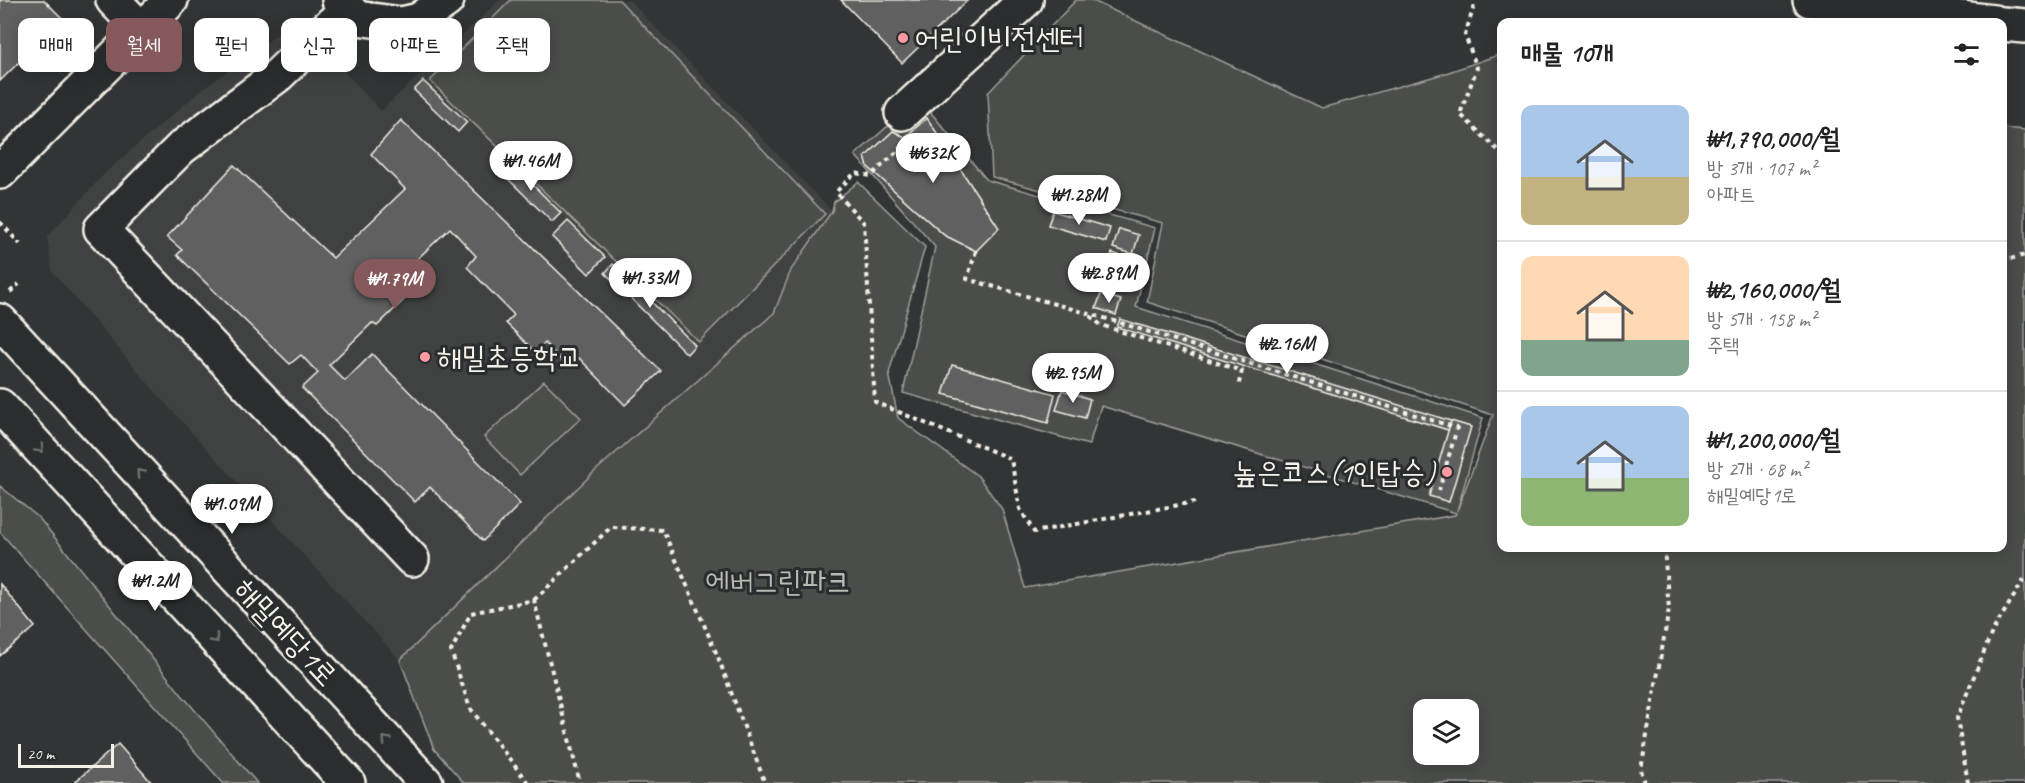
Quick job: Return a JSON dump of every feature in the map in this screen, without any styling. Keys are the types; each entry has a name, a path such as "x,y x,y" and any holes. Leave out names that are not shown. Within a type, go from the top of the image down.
{"street":[{"path":"113,0 130,18"},
{"path":"152,18 171,0"},
{"path":"412,559 101,229 181,148 278,75 343,4 357,18 400,24 419,20 447,0"},
{"path":"906,126 1026,0"},
{"path":"1810,0 1961,18"},
{"path":"2007,24 2025,26"},
{"path":"0,172 106,64"},
{"name":"해밀예당1로","path":"0,321 426,783"},
{"name":"해밀예당1로","path":"0,406 348,783"}],"path":[{"path":"1474,6 1465,35 1477,68 1460,114 1497,149"},
{"path":"906,126 871,176 855,173 836,192 864,223 875,402 1011,459 1020,509 1034,532 1195,502"},
{"path":"0,222 20,244"},
{"path":"976,251 967,279 1111,320 1456,428 1439,490"},
{"path":"2007,260 2025,255"},
{"path":"1087,313 1101,325 1242,371 1238,387"},
{"path":"528,783 470,708 451,651 471,613 534,600 611,527 663,530 718,657 765,783"},
{"path":"1645,783 1641,770 1669,609 1664,552"},
{"path":"1968,783 1957,718 1992,632 2025,578"},
{"path":"534,600 580,783"}],"shaded area":[{"name":"해밀초등학교","path":"500,0 629,0 832,211 791,270 774,313 594,472 400,660 163,401 52,271 47,237 106,172 194,96 226,72 269,72 269,40 281,31 281,72 345,72 381,111 423,72 462,72 462,35 474,24 474,72 550,72 550,18 481,18"}],"green space":[{"path":"511,0 619,0 825,214 699,342 430,81 439,72 462,72 462,49 474,37 474,72 550,72 550,18 493,18"},
{"name":"에버그린파크","path":"1076,0 1091,0 1322,108 1443,74 1497,55 1497,552 2007,552 2007,128 2025,130 2025,783 464,783 434,749 400,660 594,472 774,313 791,270 832,211 834,202 858,182 925,247 889,373 898,418 978,476 1002,509 1025,588 1455,515 1456,513 1101,406 1089,445 903,393 935,247 855,155 887,127 927,108 987,180 1155,228 1136,307 1483,418 1457,511 1493,415 1147,302 1163,223 992,177 988,93"},
{"path":"544,381 581,418 520,475 484,437"},
{"path":"0,486 39,518 182,695 257,783 223,783 0,532"}],"building":[{"path":"0,0 44,0 62,18 18,18 18,63 0,81"},
{"name":"어린이비전센터","path":"841,0 968,0 902,63"},
{"path":"423,81 467,122 458,132 414,90"},
{"path":"927,118 999,228 976,251 944,235 868,167 865,157 893,131 905,137"},
{"name":"해밀초등학교","path":"401,120 661,371 625,405 579,358 568,368 545,343 535,352 506,323 514,315 467,267 476,256 450,228 395,280 409,295 377,326 372,323 329,365 345,381 372,354 520,504 483,541 430,487 415,502 302,388 318,373 301,355 290,364 177,255 182,250 167,237 234,165 333,258 405,189 371,154"},
{"path":"510,162 561,213 552,222 501,172"},
{"path":"1053,211 1110,228 1106,242 1048,225"},
{"path":"568,221 605,257 589,274 552,237"},
{"path":"1119,229 1139,235 1133,254 1113,248"},
{"path":"1112,253 1130,259 1121,289 1103,283"},
{"path":"613,264 695,345 687,354 605,273"},
{"path":"1101,294 1121,300 1116,315 1096,308"},
{"path":"1120,319 1451,421 1450,426 1448,430 1117,327"},
{"path":"952,365 1055,394 1048,423 943,394"},
{"path":"1062,390 1090,399 1085,418 1056,410"},
{"name":"높은코스(1인탑승)","path":"1451,421 1471,427 1449,502 1429,496"},
{"path":"0,584 35,627 0,656"},
{"path":"118,744 152,783 77,783 76,781"}],"place":[{"name":"어린이비전센터","path":"903,38"},
{"name":"해밀초등학교","path":"425,357"},
{"name":"높은코스(1인탑승)","path":"1447,472"}]}
